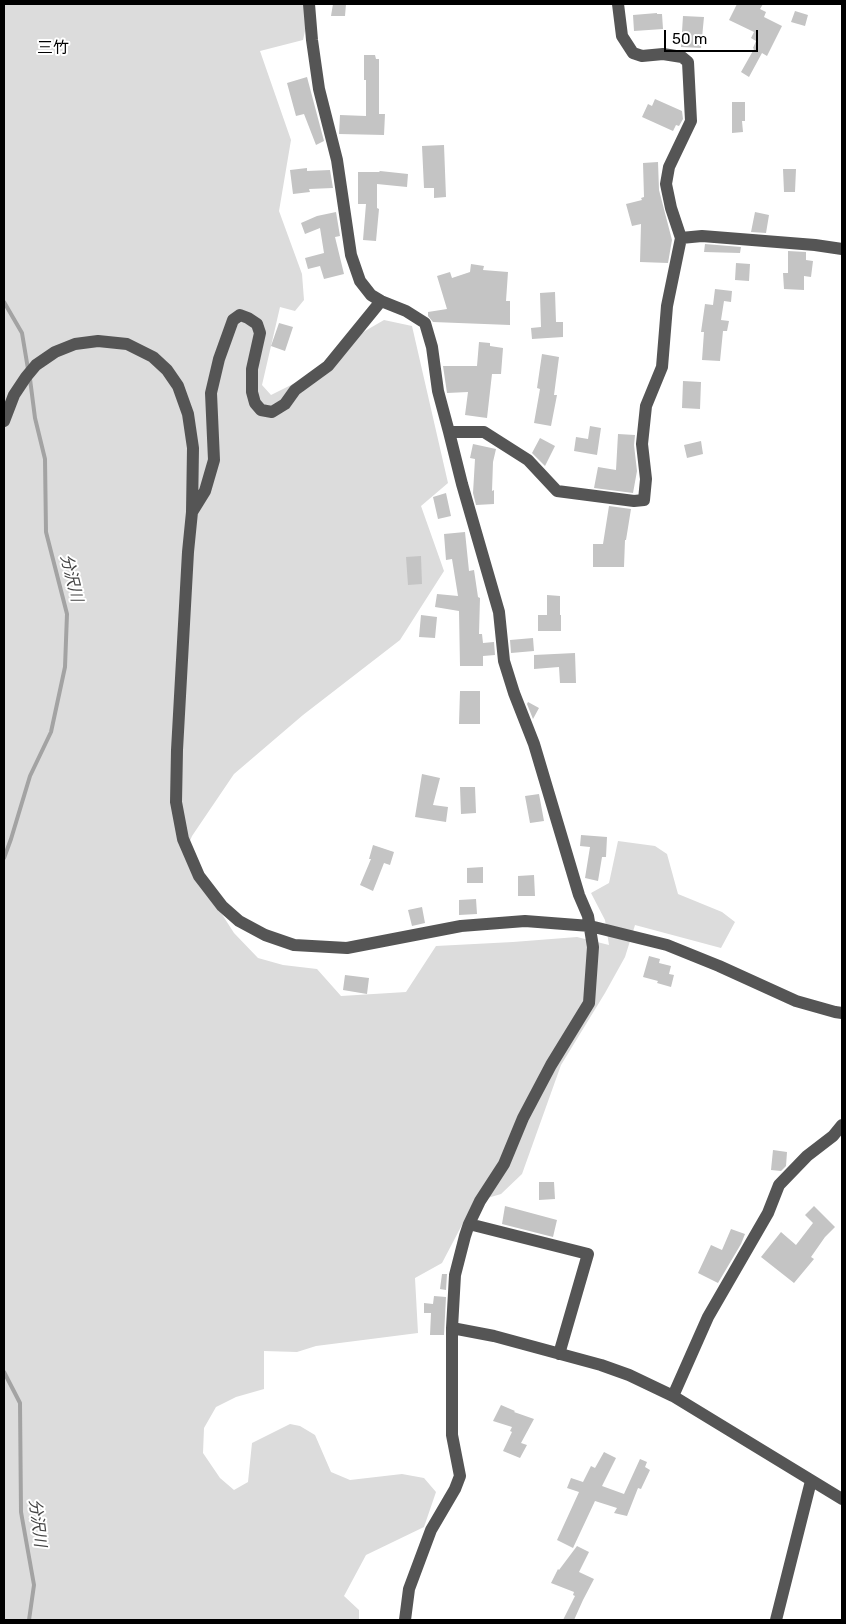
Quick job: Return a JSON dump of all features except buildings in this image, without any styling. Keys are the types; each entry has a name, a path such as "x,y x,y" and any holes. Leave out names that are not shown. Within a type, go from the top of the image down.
{"street":[{"path":"309,4 319,89 337,160 351,255 360,281 370,295 406,311 425,323 432,347 438,391 448,432 499,612 504,661 534,744 579,895 588,916 592,947 589,1003 551,1065 523,1118 504,1164 480,1201 469,1224 455,1275 452,1328 452,1435 460,1476 455,1489 431,1530 409,1589 405,1620"},
{"path":"448,432 484,432 528,460 557,491 634,501 644,500 646,479 642,444 646,406 662,368 667,306 681,238 671,208 666,184 669,168 691,121 688,62 682,57 663,54 642,56 633,53 622,36 618,4"},
{"path":"681,238 702,236 842,249"},
{"path":"192,512 205,491 214,460 212,393 218,359 233,320 240,315 257,324 260,333 252,368 252,392 255,403 261,410 272,412 285,404 295,390 328,366 382,301"},
{"path":"4,421 14,395 36,365 55,352 75,344 98,341 127,344 153,357 167,370 178,386 188,414 193,448 192,512 177,750 176,802 183,839 199,876 222,906 239,921 265,935 294,945 347,948 461,926 525,920 590,926 667,945 796,1001 842,1013"},
{"path":"673,1396 708,1317 768,1213 779,1184 807,1156 833,1136 842,1125"},
{"path":"469,1224 588,1254 559,1354"},
{"path":"452,1328 494,1336 615,1370 673,1396 842,1499"},
{"path":"776,1620 811,1481"}],"shaded area":[{"path":"4,4 311,4 303,40 260,51 291,140 279,211 302,274 304,300 295,311 280,307 262,385 271,395 297,382 365,331 384,320 412,326 448,483 421,506 444,571 400,640 303,715 234,774 192,836 184,855 234,933 258,958 283,965 317,969 341,996 406,992 436,946 577,937 609,945 605,920 591,893 609,883 618,841 655,846 667,854 678,894 722,912 735,922 721,948 635,925 625,957 561,1065 522,1174 501,1194 474,1202 442,1263 415,1278 418,1333 316,1346 297,1352 264,1351 264,1389 236,1397 216,1407 204,1428 203,1453 220,1478 234,1490 248,1482 252,1443 290,1424 300,1426 315,1435 331,1472 350,1480 402,1474 424,1478 436,1492 424,1527 366,1555 344,1596 359,1610 359,1620 4,1620"}],"waterway":[{"name":"分沢川","path":"4,302 22,333 28,369"},
{"name":"分沢川","path":"4,858 30,776 51,732 65,667 67,614 46,532 45,459 35,418 30,379"},
{"name":"分沢川","path":"4,1372 20,1403 21,1512 34,1585 29,1620"}],"district":[{"name":"三竹","path":"53,48"}]}
